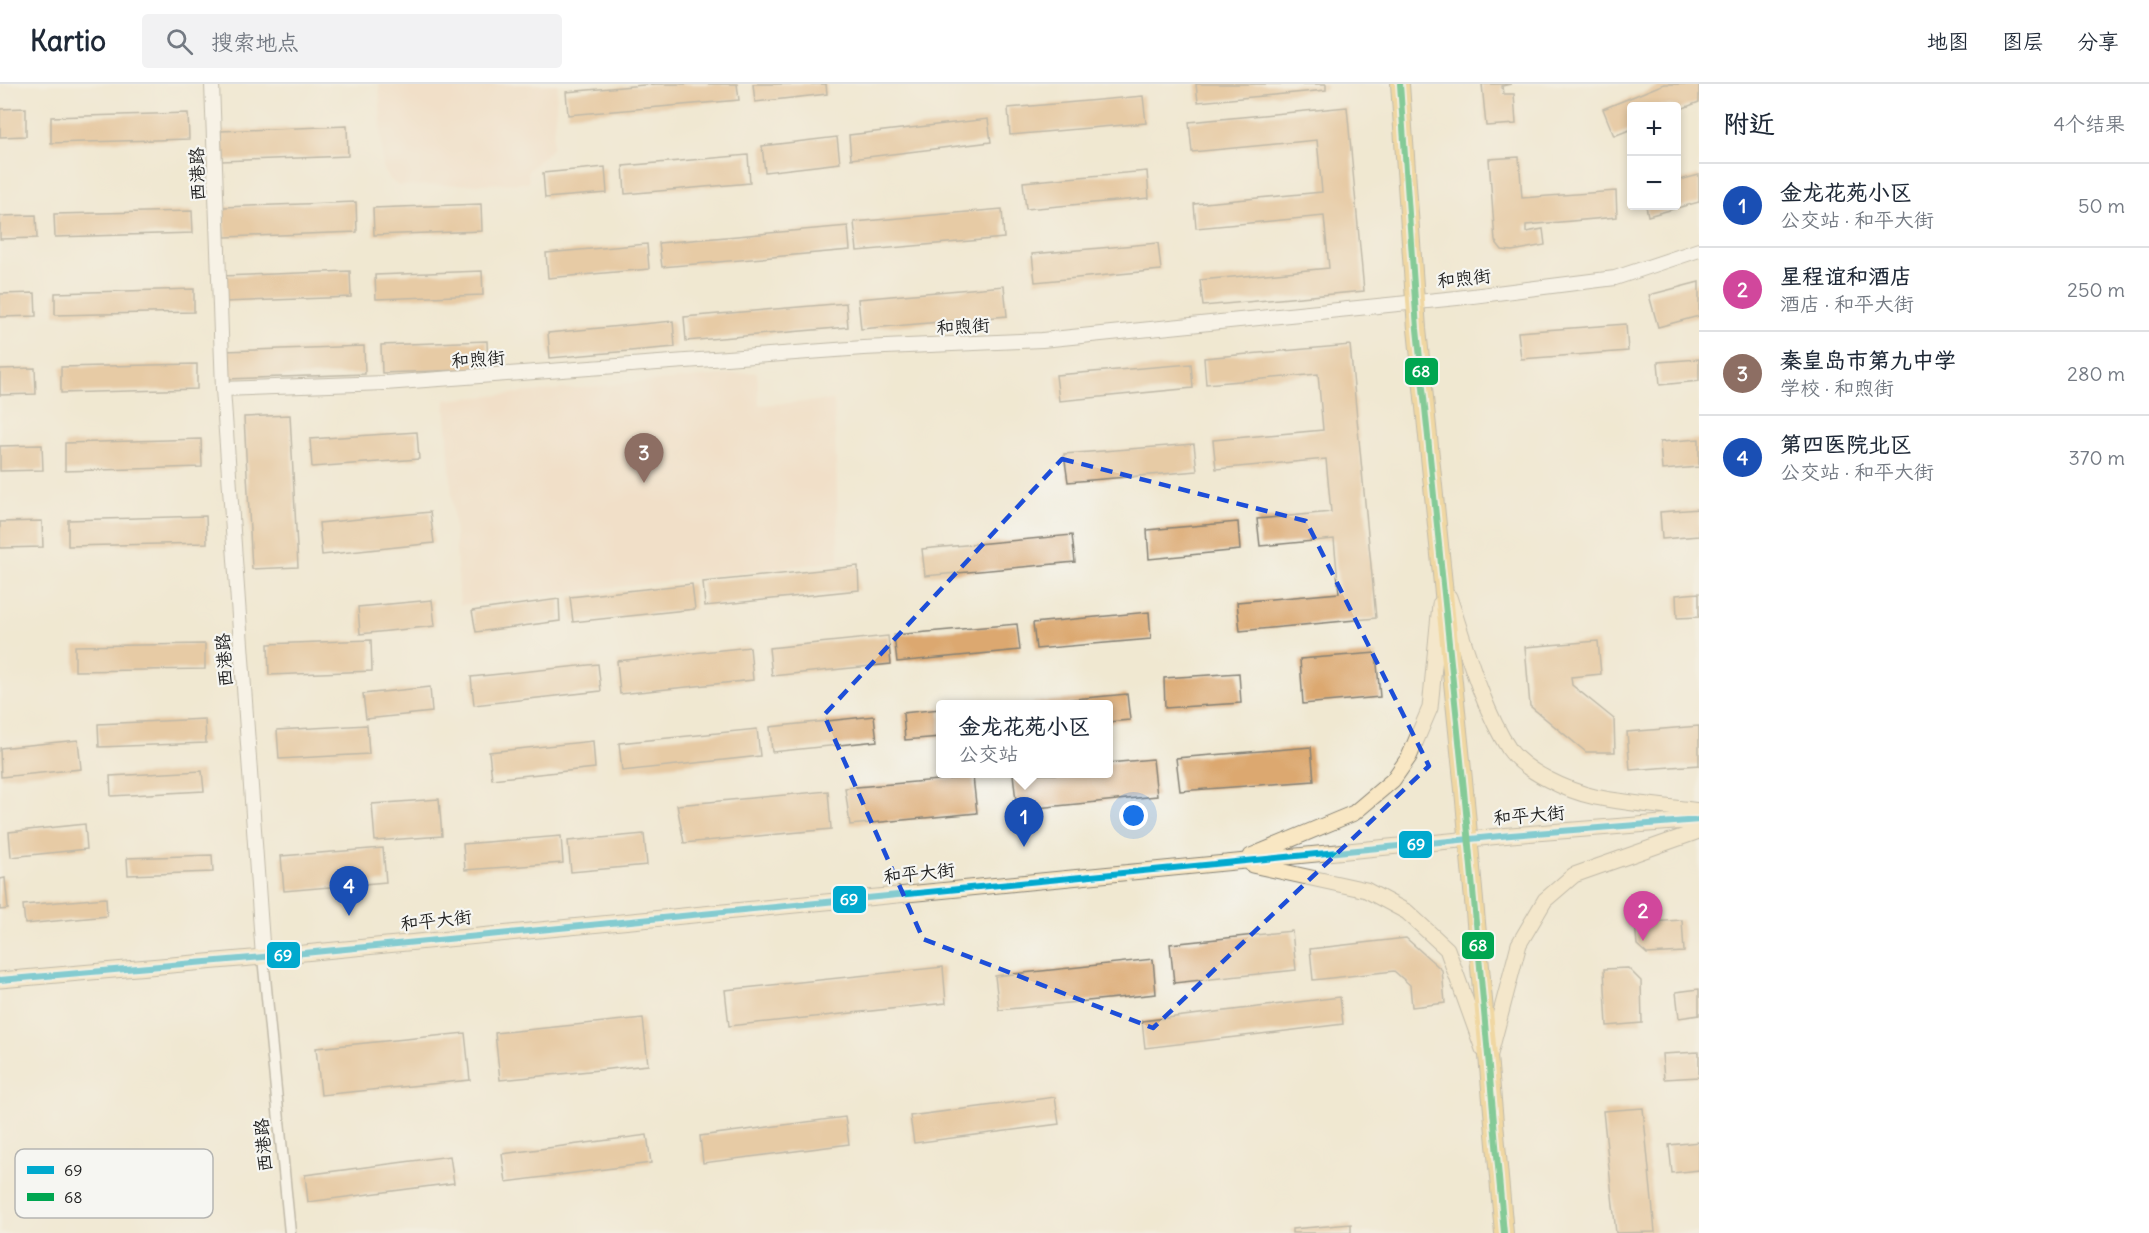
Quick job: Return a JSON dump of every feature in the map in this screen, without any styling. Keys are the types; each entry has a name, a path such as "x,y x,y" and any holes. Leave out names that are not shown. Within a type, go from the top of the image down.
{"highway":[{"path":"1400,84 1416,301 1504,1233"}],"main road":[{"path":"1442,578 1485,701 1510,750 1547,780 1594,797 1699,811"},
{"path":"1237,862 1354,813 1393,780 1408,757 1430,708 1442,578"},
{"name":"和平大街","path":"0,980 1699,820"},
{"path":"1488,1063 1519,944 1545,900 1574,875 1699,831"},
{"path":"1237,862 1366,890 1407,912 1448,949 1488,1063"},
{"path":"0,970 35,977"},
{"path":"0,992 35,977"}],"street":[{"name":"西港路","path":"212,84 223,389 263,957 290,1233"},
{"name":"和煦街","path":"223,389 385,383 863,348 1042,340 1457,298 1615,278 1699,250"}],"highlighted area":[{"path":"1062,459 1306,521 1429,766 1153,1028 923,939 824,715"}],"shaded area":[{"path":"379,84 558,84 552,149 528,171 529,183 398,186 388,178 383,169"},
{"path":"757,372 759,405 834,400 839,561 460,605 445,400"}],"building":[{"path":"655,84 737,84 739,100 568,115 566,92"},
{"path":"753,84 826,84 827,94 755,102"},
{"path":"1196,84 1326,84 1326,90 1198,102"},
{"path":"1482,84 1511,84 1502,86 1503,94 1514,94 1516,124 1486,126"},
{"path":"1664,84 1699,84 1699,102 1681,109 1681,102 1627,102 1627,131 1614,136 1603,109"},
{"path":"1143,96 1146,123 1010,135 1008,108"},
{"path":"1347,107 1364,291 1203,306 1200,280 1329,268 1324,216 1196,228 1194,204 1322,192 1317,140 1192,152 1189,122"},
{"path":"26,108 26,136 0,137 0,109"},
{"path":"188,113 189,139 51,143 51,117"},
{"path":"988,119 991,142 851,159 849,135"},
{"path":"347,126 348,156 222,161 221,131"},
{"path":"837,137 840,163 765,172 762,146"},
{"path":"748,155 750,183 625,194 623,166"},
{"path":"1519,157 1522,198 1616,191 1617,217 1526,225 1526,232 1543,229 1545,245 1512,251 1502,250 1495,241 1489,159"},
{"path":"605,167 607,193 545,198 543,173"},
{"path":"1147,171 1149,198 1026,209 1023,182"},
{"path":"1699,175 1699,202 1681,207 1681,180"},
{"path":"356,202 357,232 225,237 223,207"},
{"path":"481,204 482,231 374,235 373,208"},
{"path":"1002,209 1004,238 857,251 854,222"},
{"path":"1647,210 1670,210 1648,216"},
{"path":"192,211 193,233 55,237 54,214"},
{"path":"36,215 37,238 0,239 0,216"},
{"path":"848,226 850,250 662,267 659,243"},
{"path":"1158,243 1161,270 1035,282 1032,254"},
{"path":"647,244 649,269 548,278 546,253"},
{"path":"350,271 351,297 223,302 222,276"},
{"path":"482,271 483,295 376,299 375,275"},
{"path":"1699,282 1699,316 1658,327 1649,295"},
{"path":"1004,286 1007,316 861,329 858,299"},
{"path":"194,289 194,312 55,315 55,293"},
{"path":"35,293 36,316 0,317 0,294"},
{"path":"846,303 848,327 686,341 684,317"},
{"path":"673,321 675,347 550,358 548,333"},
{"path":"1626,324 1628,351 1521,359 1518,332"},
{"path":"487,341 488,369 382,373 381,345"},
{"path":"1350,345 1376,618 1240,631 1237,602 1339,593 1334,539 1260,546 1257,519 1331,512 1326,459 1216,469 1213,440 1323,430 1318,374 1206,384 1204,358"},
{"path":"364,346 365,374 226,379 225,351"},
{"path":"1699,359 1699,381 1660,385 1658,362"},
{"path":"197,364 197,389 61,393 61,367"},
{"path":"1191,364 1193,388 1059,401 1056,375"},
{"path":"35,368 36,394 0,395 0,369"},
{"path":"290,415 298,567 252,569 244,417"},
{"path":"417,432 419,459 312,467 310,439"},
{"path":"201,439 202,467 65,471 65,443"},
{"path":"1699,439 1699,467 1662,470 1660,442"},
{"path":"1194,444 1197,471 1068,482 1064,454"},
{"path":"42,445 43,470 0,471 0,446"},
{"path":"1699,509 1699,536 1662,539 1660,512"},
{"path":"430,512 434,543 322,555 319,523"},
{"path":"206,516 207,543 68,546 68,520"},
{"path":"42,521 43,547 0,548 0,522"},
{"path":"1238,522 1240,550 1149,559 1147,530"},
{"path":"1072,535 1075,562 925,576 922,549"},
{"path":"858,566 859,590 705,606 703,582"},
{"path":"692,584 695,609 573,622 570,597"},
{"path":"1699,593 1699,617 1677,618 1676,595"},
{"path":"559,599 560,621 476,632 472,611"},
{"path":"432,600 435,626 360,634 358,607"},
{"path":"1149,612 1151,639 1036,649 1033,623"},
{"path":"1017,624 1020,650 897,662 894,635"},
{"path":"888,636 891,664 772,676 769,648"},
{"path":"371,640 372,671 269,675 268,644"},
{"path":"1598,641 1601,674 1571,677 1572,685 1614,719 1615,752 1586,752 1530,706 1525,647"},
{"path":"205,644 205,669 75,671 75,646"},
{"path":"750,647 753,680 620,694 617,661"},
{"path":"1376,653 1380,697 1303,704 1300,659"},
{"path":"598,664 601,691 474,705 471,677"},
{"path":"1239,673 1241,703 1165,708 1164,678"},
{"path":"430,687 432,712 366,719 363,694"},
{"path":"1127,694 1130,720 1113,722 1113,700 1064,700"},
{"path":"936,709 936,737 905,740 903,713"},
{"path":"874,716 877,741 772,752 770,727"},
{"path":"205,719 206,743 99,747 98,724"},
{"path":"367,725 369,754 279,759 277,730"},
{"path":"1699,726 1699,765 1630,770 1627,732"},
{"path":"757,729 760,756 622,771 619,743"},
{"path":"78,740 81,769 1,777 0,748"},
{"path":"593,741 595,768 492,779 489,752"},
{"path":"1311,747 1314,781 1180,791 1176,758"},
{"path":"1153,759 1157,796 1017,810 1013,778 1113,778 1113,763"},
{"path":"202,771 204,791 111,796 110,776"},
{"path":"973,778 977,813 850,825 845,788"},
{"path":"828,791 831,829 684,843 677,805"},
{"path":"439,799 442,836 375,841 372,804"},
{"path":"85,824 87,849 11,857 9,832"},
{"path":"644,834 647,865 571,872 568,841"},
{"path":"561,836 563,863 465,870 463,844"},
{"path":"383,848 386,882 284,891 281,856"},
{"path":"212,855 213,872 128,875 127,858"},
{"path":"5,878 8,909 0,910 0,879"},
{"path":"106,898 107,916 25,924 23,905"},
{"path":"1682,920 1684,952 1647,954 1637,945 1635,923"},
{"path":"1292,931 1296,970 1174,983 1170,944"},
{"path":"1406,938 1442,970 1445,1003 1412,1007 1410,985 1394,971 1313,980 1310,949"},
{"path":"1153,959 1156,994 999,1010 995,976"},
{"path":"943,967 946,1003 729,1026 725,990"},
{"path":"1628,968 1641,981 1642,1023 1607,1026 1604,969"},
{"path":"1699,989 1699,1015 1679,1018 1676,992"},
{"path":"1340,997 1343,1024 1145,1048 1142,1021"},
{"path":"643,1018 648,1065 500,1080 495,1033"},
{"path":"465,1033 470,1080 321,1095 316,1048"},
{"path":"1699,1052 1699,1077 1664,1079 1662,1054"},
{"path":"1055,1097 1059,1124 914,1143 910,1116"},
{"path":"1643,1108 1655,1232 1616,1233 1603,1111"},
{"path":"845,1117 849,1144 703,1163 700,1136"},
{"path":"647,1135 651,1163 506,1182 502,1154"},
{"path":"1699,1142 1699,1170 1672,1173 1669,1145"},
{"path":"450,1156 454,1183 308,1202 305,1175"},
{"path":"1351,1224 1351,1233 1292,1233 1292,1229"}],"transit line":[{"name":"68","path":"1400,84 1417,329 1464,790 1504,1233"},
{"name":"69","path":"0,980 263,957 1511,835 1699,820"}],"place":[{"name":"秦皇岛市第九中学","path":"644,483"},
{"name":"金龙花苑小区","path":"1024,847"},
{"name":"第四医院北区","path":"349,916"},
{"name":"星程谊和酒店","path":"1643,941"}]}
